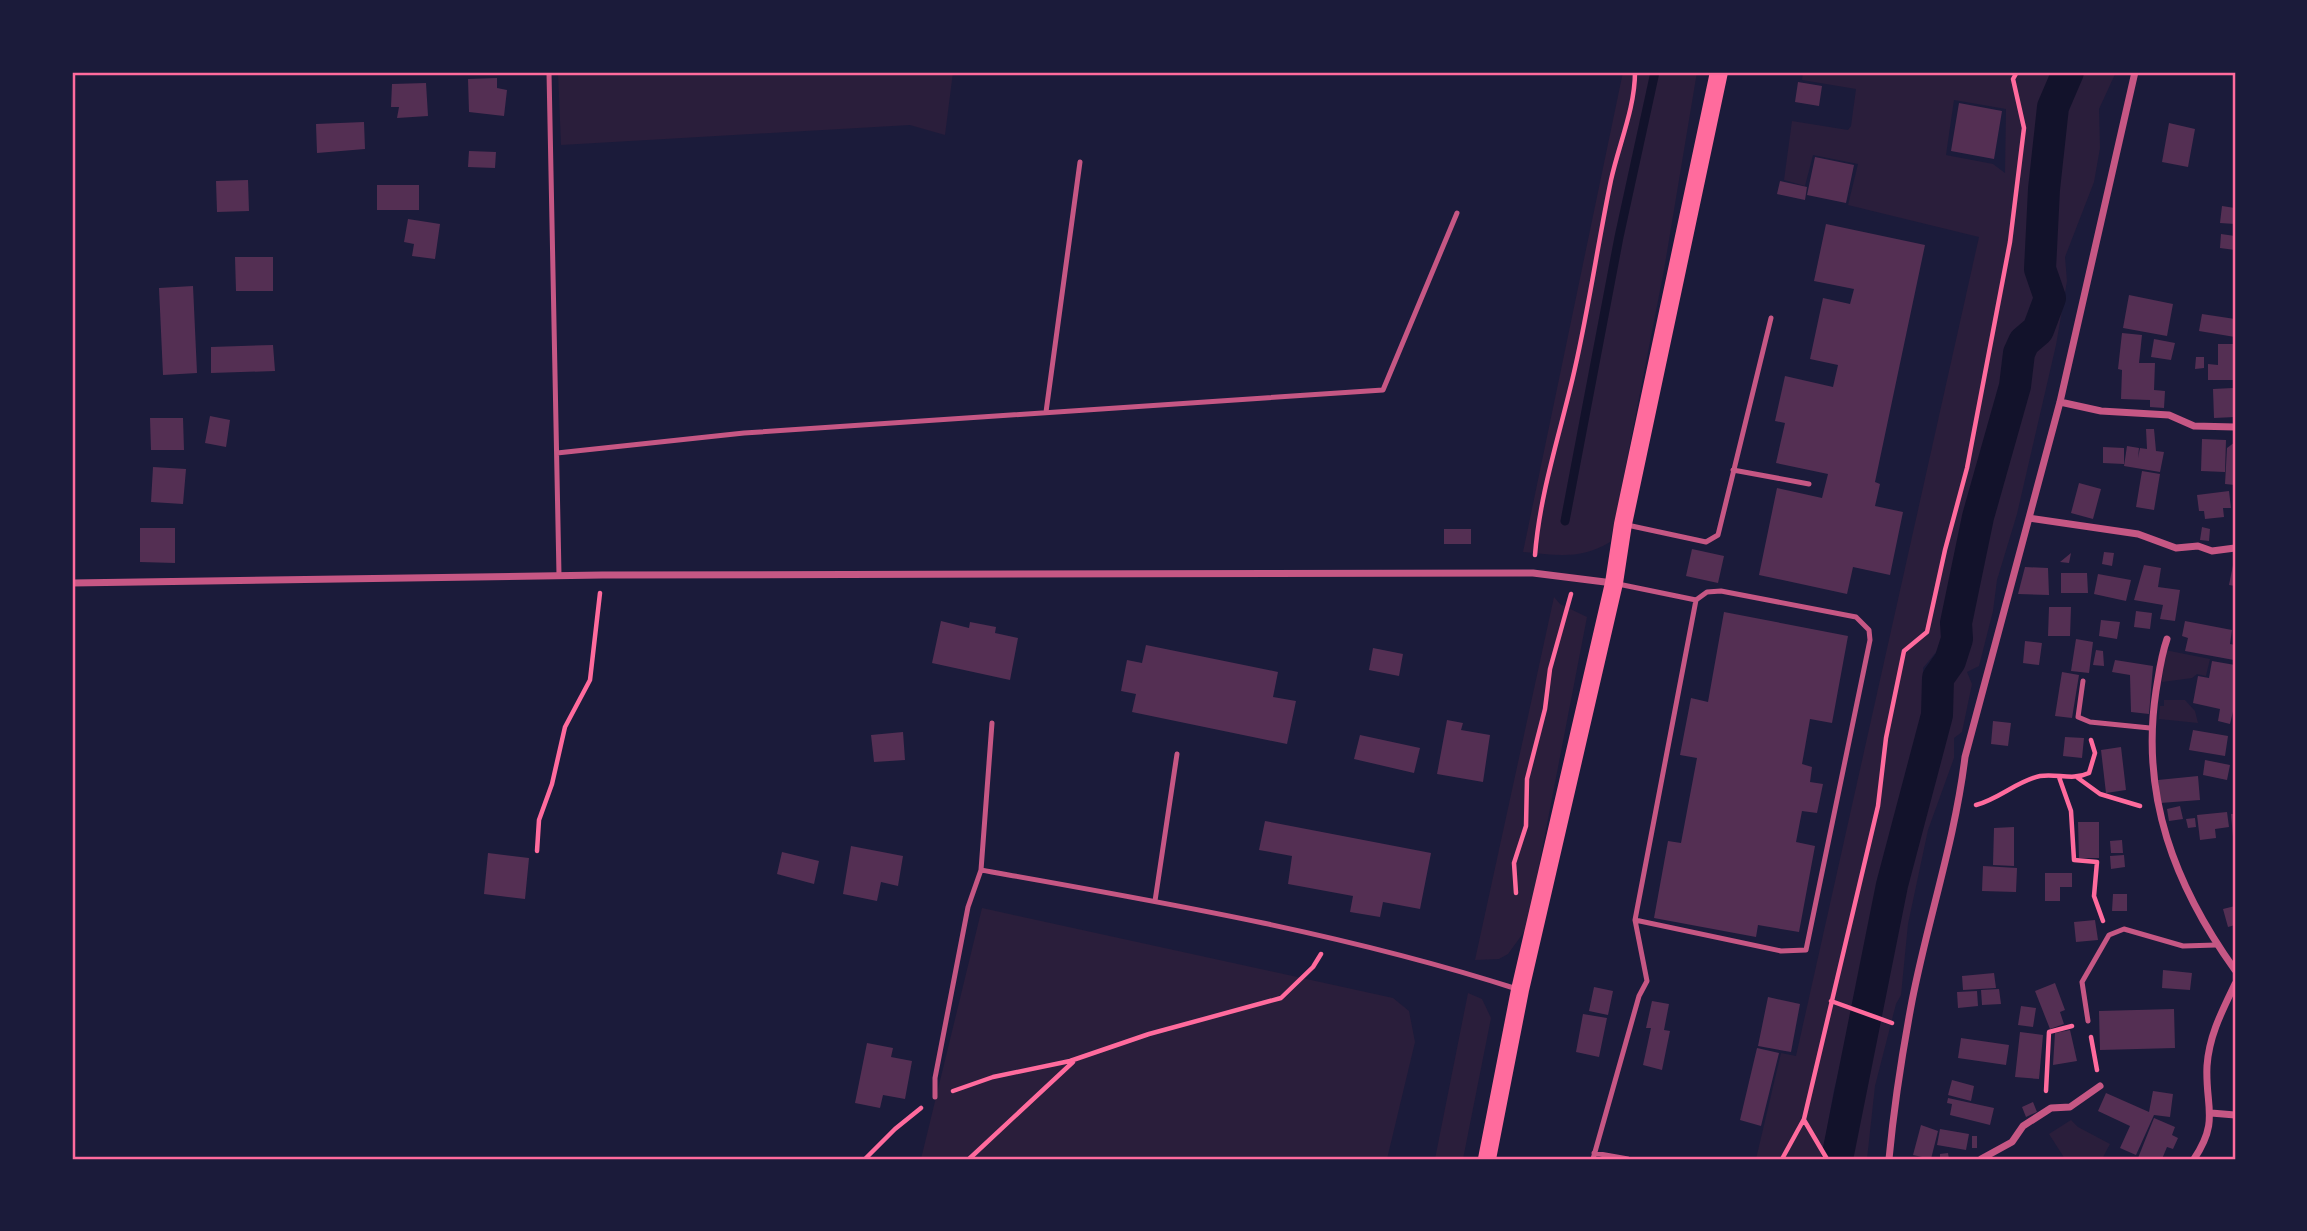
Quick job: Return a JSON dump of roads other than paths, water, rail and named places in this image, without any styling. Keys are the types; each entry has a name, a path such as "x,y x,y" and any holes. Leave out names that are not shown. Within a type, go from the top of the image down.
{"main road":[{"path":"1487,1159 1520,990 1614,583 1623,524 1719,72"}],"street":[{"path":"1889,1159 1908,1028 1959,808 1965,757 2060,402 2135,72"},
{"path":"2060,402 2101,411 2169,415 2194,426 2235,427"},
{"path":"2029,519 2138,534 2176,548 2197,546 2212,551 2235,548"},
{"path":"72,583 559,575 1533,573 1614,583"},
{"path":"2167,639 2150,728 2152,786 2157,811 2197,911 2216,945 2235,970"},
{"path":"2194,1159 2208,1139 2211,1113 2207,1066 2215,1025 2235,984"},
{"path":"1980,1159 1991,1157 2012,1142 2024,1126 2051,1108 2070,1107 2099,1086"},
{"path":"2211,1113 2235,1115"}],"lane":[{"path":"550,72 559,575"},
{"path":"1045,412 1080,162"},
{"path":"557,453 744,433 1382,390 1457,213"},
{"path":"1623,524 1706,542 1714,540 1718,535 1772,318"},
{"path":"1733,470 1809,484"},
{"path":"1614,583 1696,600"},
{"path":"1628,1159 1593,1156 1639,996 1647,981 1635,920 1696,600 1707,592 1721,591 1856,617 1869,630 1870,640 1806,950 1781,951 1635,920"},
{"path":"2083,681 2078,717 2090,722 2150,728"},
{"path":"934,1097 935,1078 968,907 981,870 992,723"},
{"path":"1155,901 1177,754"},
{"path":"981,870 1155,901 1331,938 1520,990"},
{"path":"2088,1021 2082,982 2109,935 2124,929 2183,946 2216,945"}],"waterway":[{"path":"1565,521 1619,237 1655,72"},
{"path":"1837,1159 1892,885 1937,715 1938,678 1950,661 1957,639 1956,623 1978,517 2015,386 2019,353 2024,342 2038,330 2050,298 2040,269 2044,189 2053,107 2068,72"}]}
